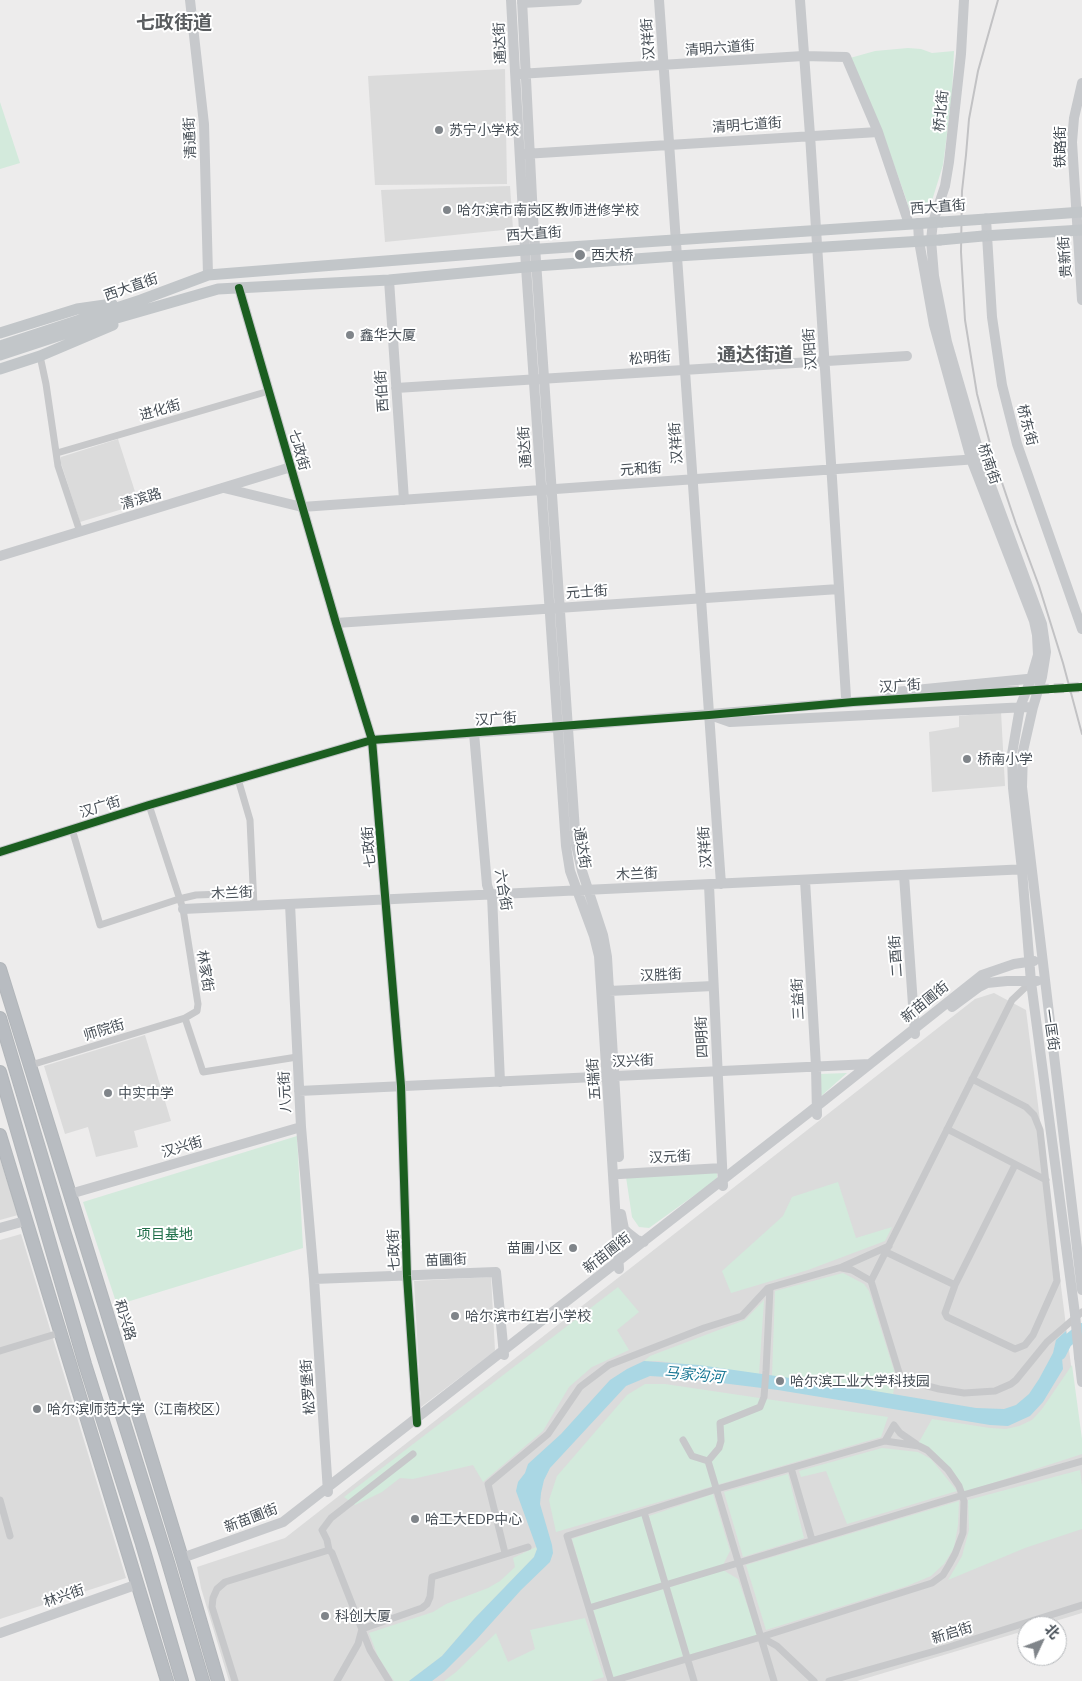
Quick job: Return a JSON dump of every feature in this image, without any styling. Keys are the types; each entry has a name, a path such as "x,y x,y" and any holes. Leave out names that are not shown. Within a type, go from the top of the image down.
{"highway":[{"name":"和兴路","path":"0,969 183,1560 218,1681"},
{"path":"0,1018 203,1681"},
{"path":"0,1072 85,1364 142,1544 182,1681"},
{"path":"11,1107 15,1183"},
{"path":"0,1135 167,1681"},
{"path":"64,1231 106,1310"},
{"path":"52,1307 85,1364"},
{"path":"137,1582 142,1544"}],"main road":[{"name":"西大直街","path":"142,305 208,275 816,229 1079,212"},
{"name":"西大直街","path":"0,346 142,305 218,289 389,280 677,256 817,246 919,242 1079,230"},
{"path":"0,333 77,309 142,305"},
{"path":"0,369 86,338 142,305"},
{"name":"西大直街","path":"0,355 81,324"}],"street":[{"name":"清通街","path":"190,0 204,124 208,275"},
{"name":"通达街","path":"511,0 520,74 539,379 547,489 560,608 576,845 589,890"},
{"path":"522,2 577,0"},
{"name":"汉祥街","path":"659,0 721,884"},
{"name":"汉阳街","path":"800,0 846,697"},
{"name":"桥北街","path":"937,222 949,162 961,54 964,0"},
{"name":"通达街","path":"520,74 522,2"},
{"name":"清明六道街","path":"520,74 803,56 846,57 878,132"},
{"name":"铁路街","path":"1079,212 1072,142 1074,118 1082,83"},
{"path":"878,132 913,224"},
{"name":"清明七道街","path":"525,154 878,132"},
{"name":"贵新街","path":"1079,212 1082,300"},
{"name":"桥东街","path":"986,219 985,236 992,317 1002,385 1017,444 1082,629"},
{"name":"桥南街","path":"937,222 934,276 942,319 976,459 1042,624 1046,652 1042,677 1033,707"},
{"name":"桥南街","path":"913,224 919,242 934,325 976,459 1034,621 1038,655 1020,707"},
{"name":"西伯街","path":"389,280 404,500"},
{"name":"七政街","path":"239,288 336,623 372,740 401,1086 407,1276 417,1421"},
{"path":"40,356 58,466 80,532"},
{"name":"松明街","path":"396,388 907,356"},
{"name":"进化街","path":"57,453 269,391"},
{"name":"元和街","path":"224,488 302,507 976,459"},
{"name":"清滨路","path":"0,556 291,467"},
{"name":"通达街","path":"547,489 549,608 556,727 566,846 570,870 577,891"},
{"name":"元士街","path":"336,623 839,589"},
{"name":"汉广街","path":"709,715 724,707 846,697 1042,677"},
{"name":"汉广街","path":"0,852 149,805 372,740 709,715 852,702 1010,694"},
{"name":"一匡街","path":"1020,707 1012,754 1013,788 1042,959 1082,1290"},
{"name":"汉广街","path":"709,715 730,722 1033,707"},
{"name":"一匡街","path":"1033,707 1023,751 1022,787 1027,870 1029,962 1079,1313 1079,1357 1082,1382"},
{"name":"六合街","path":"474,733 487,885 492,895 500,1082"},
{"path":"238,779 250,820 254,906"},
{"name":"林家街","path":"149,805 181,904 198,1004 197,1011 185,1018"},
{"path":"72,829 100,925 181,904 196,896 254,893"},
{"name":"木兰街","path":"181,904 254,906 1027,870"},
{"name":"二酉街","path":"904,875 915,1032"},
{"name":"三益街","path":"805,880 817,1111"},
{"name":"四明街","path":"709,884 723,1184"},
{"name":"五瑞街","path":"589,890 605,946 609,991 619,1265"},
{"name":"五瑞街","path":"577,891 594,936 599,956 620,1174 621,1219 624,1229 632,1238 644,1242"},
{"name":"八元街","path":"290,904 301,1127 314,1278"},
{"name":"新苗圃街","path":"915,1032 982,975 996,969 1042,959"},
{"name":"新苗圃街","path":"183,1560 284,1528 417,1421 817,1111 915,1032 979,986 999,981 1031,982 1044,980"},
{"path":"871,1282 1012,1000 1031,982"},
{"name":"汉胜街","path":"609,991 714,986"},
{"path":"185,1018 203,1072 297,1057"},
{"name":"师院街","path":"31,1065 185,1018"},
{"name":"汉兴街","path":"299,1091 874,1064"},
{"path":"972,1079 1026,1107 1034,1115 1040,1130 1058,1281 1033,1334 1025,1345 1015,1348 947,1317 945,1313 956,1285 1015,1165"},
{"name":"汉兴街","path":"70,1194 301,1127"},
{"path":"946,1129 1046,1180"},
{"name":"汉元街","path":"620,1174 722,1168"},
{"name":"新苗圃街","path":"619,1265 644,1242 723,1184"},
{"path":"0,1228 25,1221"},
{"path":"505,1553 488,1484 548,1434 580,1387 609,1366 704,1328 742,1316 768,1288 842,1267 888,1249 956,1285"},
{"path":"842,1267 852,1270 871,1282 901,1379 939,1389 964,1393 995,1391 1011,1384 1047,1342 1079,1313"},
{"name":"苗圃街","path":"314,1278 496,1272 504,1353"},
{"name":"松罗堡街","path":"314,1278 328,1491"},
{"path":"708,1461 719,1448 721,1440 720,1423 760,1406 764,1397 770,1288"},
{"path":"0,1350 60,1333"},
{"path":"885,1441 894,1425 900,1433 927,1450 942,1463 955,1479 963,1495 965,1511 960,1542 943,1575 932,1583 761,1637 611,1681 567,1536 717,1489 885,1441 919,1446"},
{"path":"683,1440 692,1456 708,1461"},
{"path":"388,1681 370,1650 322,1530 330,1518 413,1454"},
{"path":"708,1461 774,1681"},
{"path":"589,1608 1082,1461"},
{"path":"791,1468 812,1540"},
{"path":"0,1500 10,1536"},
{"path":"644,1512 694,1681"},
{"path":"362,1629 422,1608 427,1604 430,1597 432,1577 528,1547"},
{"path":"235,1681 212,1607 212,1598 217,1589 225,1582 329,1550"},
{"name":"林兴街","path":"0,1625 137,1582"},
{"name":"林兴街","path":"0,1633 137,1582"},
{"name":"新启街","path":"829,1681 949,1647 1082,1605"},
{"path":"337,1681 358,1644 362,1629"},
{"path":"761,1637 777,1646 814,1681"},
{"path":"856,1673 858,1681"}],"shaded area":[{"name":"苏宁小学校","path":"505,69 507,184 375,185 368,76"},
{"name":"哈尔滨市南岗区教师进修学校","path":"510,186 513,229 385,242 381,190"},
{"path":"118,439 139,504 80,522 61,463 61,457"},
{"name":"桥南小学","path":"1001,712 1005,786 932,792 929,732 959,727 959,716"},
{"name":"哈尔滨工业大学科技园","path":"994,993 1026,1010 1082,1452 1082,1613 1067,1618 1067,1616 1017,1616 1017,1633 857,1681 229,1681 201,1588 197,1567 285,1538 975,999"},
{"name":"中实中学","path":"145,1035 171,1121 134,1131 138,1147 96,1157 88,1127 65,1134 44,1066"},
{"path":"0,1159 18,1215 0,1220"},
{"name":"哈尔滨师范大学（江南校区）","path":"21,1234 126,1578 0,1619 0,1240"},
{"name":"哈尔滨市红岩小学校","path":"491,1277 495,1351 421,1407 414,1281"}],"green space":[{"path":"908,48 921,49 932,53 954,51 952,95 943,165 930,207 910,210 882,131 850,58 875,51"},
{"path":"0,102 20,163 0,169"},
{"path":"847,1073 819,1098 819,1074"},
{"name":"项目基地","path":"297,1136 303,1248 117,1305 83,1202"},
{"path":"717,1172 717,1179 649,1228 639,1227 632,1217 626,1177"},
{"path":"838,1182 856,1238 892,1227 885,1241 808,1270 731,1293 722,1271 783,1216 792,1197"},
{"path":"843,1273 864,1284 869,1291 896,1377 893,1394 772,1376 775,1291"},
{"path":"618,1287 639,1312 617,1330 629,1350 592,1367 569,1387 543,1431 483,1482 473,1465 413,1479 400,1478 382,1492 355,1505 344,1497"},
{"path":"764,1300 759,1374 659,1361 644,1361 650,1356 745,1320"},
{"path":"1072,1365 1082,1439 1082,1454 965,1492 958,1479 935,1453 919,1442 932,1419 1006,1429 1032,1420 1042,1409"},
{"path":"645,1384 665,1384 888,1417 881,1437 556,1532 549,1500 557,1476 627,1395"},
{"path":"882,1448 918,1452 931,1459 957,1491 847,1524 826,1471 801,1477 799,1471"},
{"path":"1080,1470 1082,1529 1025,1548 948,1580 962,1556 969,1530 968,1500"},
{"path":"788,1474 804,1538 743,1557 724,1492"},
{"path":"713,1494 730,1551 723,1565 666,1582 649,1516"},
{"path":"959,1501 958,1525 954,1548 944,1564 931,1576 907,1586 766,1630 746,1565"},
{"path":"642,1515 662,1583 591,1604 572,1539"},
{"path":"536,1547 534,1557 474,1619 442,1656 409,1681 394,1681 378,1657 369,1633 433,1612 446,1604 488,1588 500,1581 515,1567 513,1558"},
{"path":"723,1570 738,1579 758,1636 688,1655 668,1588"},
{"path":"663,1588 683,1656 613,1678 593,1609"},
{"path":"585,1618 604,1677 591,1681 444,1681 456,1672 496,1633 508,1662 535,1649 530,1630"}],"water":[{"path":"1066,1331 1068,1348 1062,1358 1063,1369 1043,1402 1030,1416 1008,1426 990,1425 778,1390 681,1378 650,1376 626,1386 550,1468 544,1480 540,1504 552,1545 553,1553 550,1562 444,1672 432,1681 409,1681 442,1656 474,1619 534,1557 537,1549 516,1491 518,1482 525,1473 528,1464 561,1434 610,1380 627,1369 644,1361 699,1365 839,1385 976,1408 1004,1409 1016,1405 1029,1394 1053,1353 1056,1340"}],"waterway":[{"name":"马家沟河","path":"1060,1354 1066,1342 1082,1329"}],"tunnel":[{"path":"1009,691 1082,687"}],"railway":[{"path":"998,0 978,71 969,119 962,191 961,252 965,320 977,394 994,459 1039,586 1063,663 1082,734"}],"cycle path":[{"path":"239,288 336,623 372,740 401,1086 407,1276 417,1423"},
{"path":"0,852 149,805 372,740 709,715 853,702 1082,687"}],"place":[{"name":"苏宁小学校","path":"439,130"},
{"name":"哈尔滨市南岗区教师进修学校","path":"447,210"},
{"name":"西大桥","path":"580,255"},
{"name":"鑫华大厦","path":"350,335"},
{"name":"桥南小学","path":"967,759"},
{"name":"中实中学","path":"108,1093"},
{"name":"苗圃小区","path":"573,1248"},
{"name":"哈尔滨市红岩小学校","path":"455,1316"},
{"name":"哈尔滨工业大学科技园","path":"780,1381"},
{"name":"哈尔滨师范大学（江南校区）","path":"37,1409"},
{"name":"哈工大EDP中心","path":"415,1519"},
{"name":"科创大厦","path":"325,1616"}],"district":[{"name":"七政街道","path":"174,23"},
{"name":"通达街道","path":"755,355"}]}
